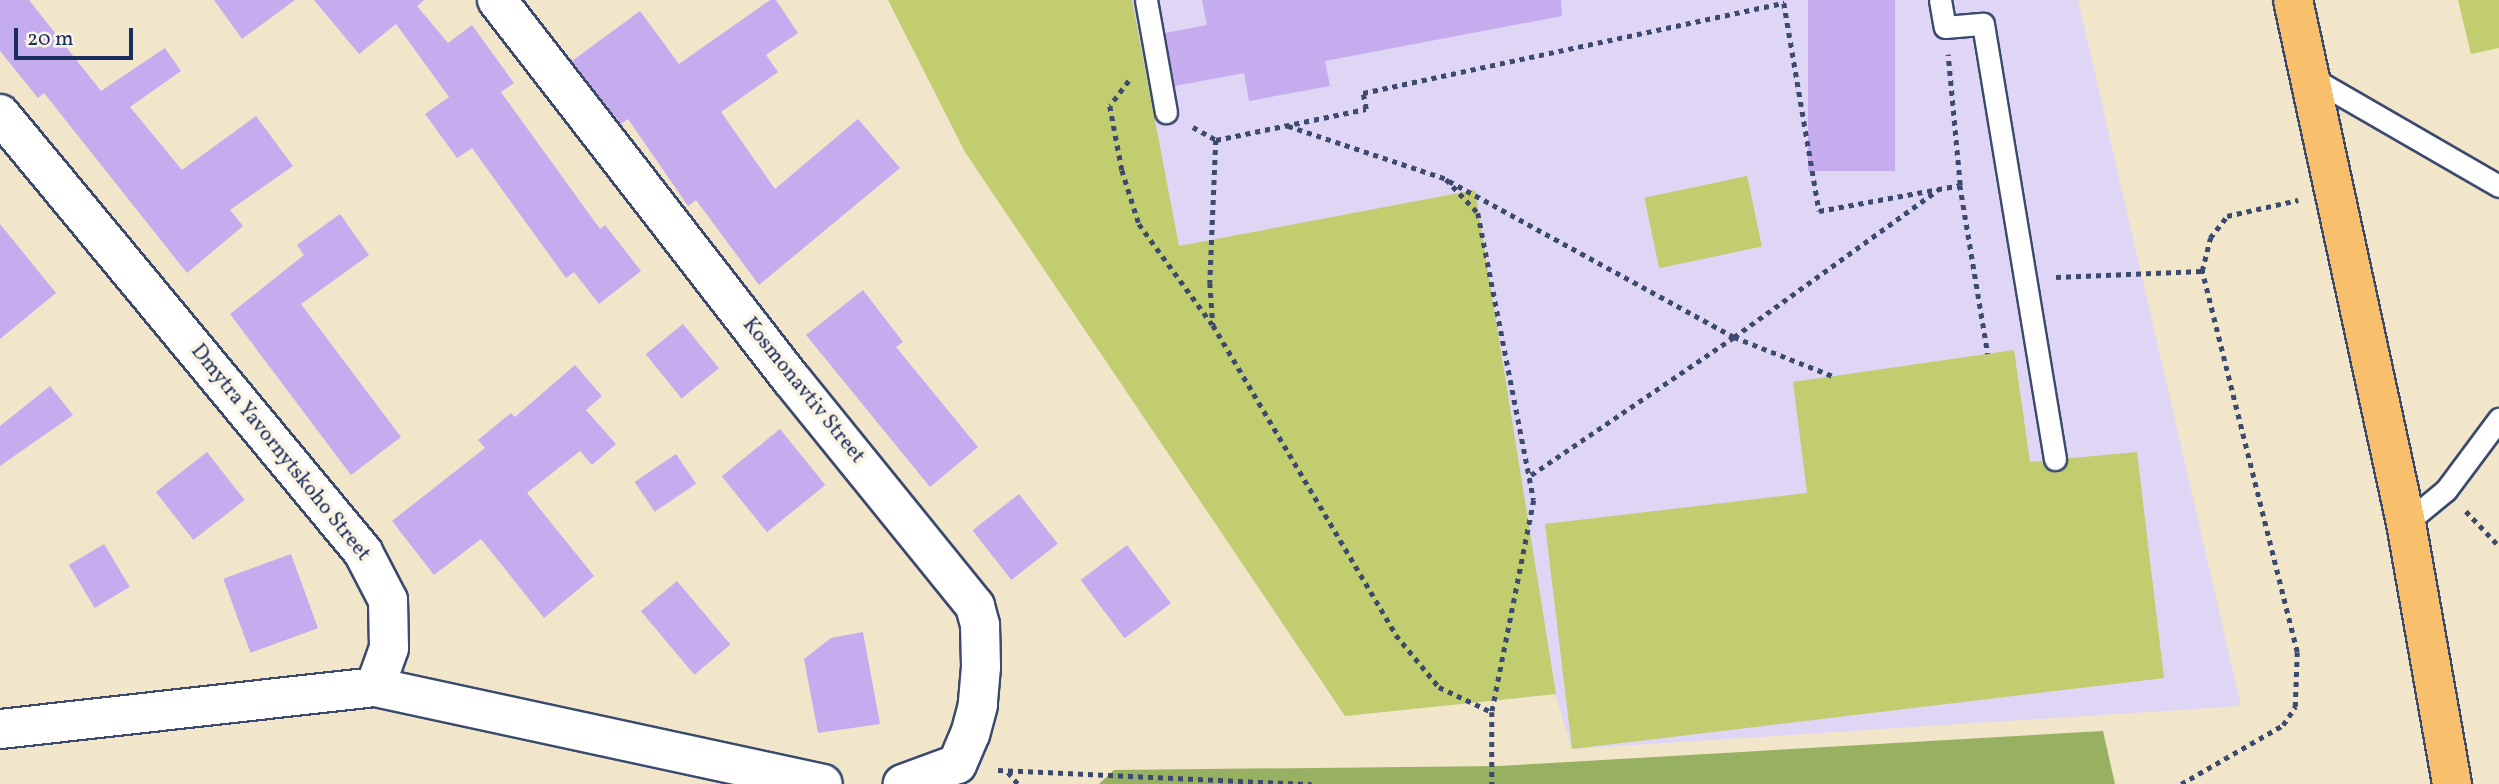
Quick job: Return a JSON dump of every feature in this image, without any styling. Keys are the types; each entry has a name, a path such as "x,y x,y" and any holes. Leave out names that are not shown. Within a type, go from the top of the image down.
{"highway":[{"path":"2293,0 2337,192 2406,523 2452,784"}],"street":[{"name":"Kosmonavtiv Street","path":"497,0 792,380 975,606 981,625 978,705 957,764"},
{"name":"Dmytra Yavornytskoho Street","path":"0,114 378,574 388,600 389,648 375,687"},
{"path":"0,729 375,687 823,784"},
{"path":"903,784 957,764"}],"lane":[{"path":"1146,0 1166,112"},
{"path":"1940,0 1945,27 1983,24 2055,459"},
{"path":"2310,77 2499,186"},
{"path":"2406,523 2446,490 2499,419"}],"path":[{"path":"1166,112 1216,139 1366,109 1363,93 1784,3 1819,211 1960,186"},
{"path":"1945,27 1960,186 1988,354"},
{"path":"1158,73 1126,82 1110,106 1122,170 1139,224 1213,325 1396,635 1438,687 1492,712"},
{"path":"1285,125 1446,179 1734,337 1833,376"},
{"path":"1213,325 1210,283 1216,139"},
{"path":"1446,179 1478,213 1534,500 1492,712 1492,784"},
{"path":"1531,475 1734,337 1938,189"},
{"path":"2181,784 2283,725 2295,707 2299,684 2297,652 2202,271 2210,238 2227,216 2337,192"},
{"path":"2025,278 2202,271"},
{"path":"2446,490 2499,546"},
{"path":"957,764 1007,771 1312,784"},
{"path":"1007,771 1018,784"}],"shaded area":[{"path":"888,0 2078,0 2241,706 1572,749 1555,694 1345,716 965,152"}],"green space":[{"path":"888,0 1132,0 1179,246 1475,190 1556,694 1345,716 965,152"},
{"path":"2458,0 2499,0 2499,48 2471,54"},
{"path":"1747,176 1762,246 1659,268 1644,198"},
{"path":"2014,350 2030,462 2137,452 2164,678 1572,749 1545,524 1807,493 1793,382"},
{"path":"2103,731 2115,784 1099,784 1114,770 1499,766"}],"building":[{"path":"0,0 29,0 101,91 165,48 181,71 130,107 182,170 256,116 293,166 230,210 243,226 187,273 44,93 38,98 0,51"},
{"path":"214,0 295,0 242,39"},
{"path":"314,0 424,0 417,6 448,43 472,25 514,83 501,92 600,229 605,225 641,271 599,304 574,272 566,278 472,148 457,158 425,114 449,97 396,24 359,54"},
{"path":"770,0 776,0 798,33 766,55 778,72 721,112 775,189 858,119 900,168 759,285 696,200 688,206 628,119 621,124 572,61 640,11 679,64"},
{"path":"1202,0 1561,0 1562,16 1325,61 1330,86 1249,101 1244,73 1175,86 1165,33 1207,25"},
{"path":"1808,0 1895,0 1895,171 1808,171"},
{"path":"340,214 369,255 301,304 401,437 351,475 230,314 304,255 297,245"},
{"path":"0,224 56,293 0,339"},
{"path":"863,290 903,342 896,347 978,447 930,487 806,335"},
{"path":"683,324 719,368 682,399 646,354"},
{"path":"575,365 602,396 586,410 616,444 592,465 580,451 527,493 594,576 544,618 481,539 434,575 392,521 485,448 478,440 511,413 515,417"},
{"path":"50,386 73,415 0,466 0,426"},
{"path":"780,429 825,485 767,532 722,476"},
{"path":"207,452 245,500 193,540 156,492"},
{"path":"676,454 696,484 655,512 635,482"},
{"path":"1019,494 1058,544 1011,580 973,530"},
{"path":"104,544 130,587 95,608 69,565"},
{"path":"1127,545 1171,603 1125,638 1081,580"},
{"path":"291,554 318,628 250,653 223,579"},
{"path":"677,581 730,645 694,675 641,611"},
{"path":"863,632 880,724 818,733 804,659 831,638"}]}
